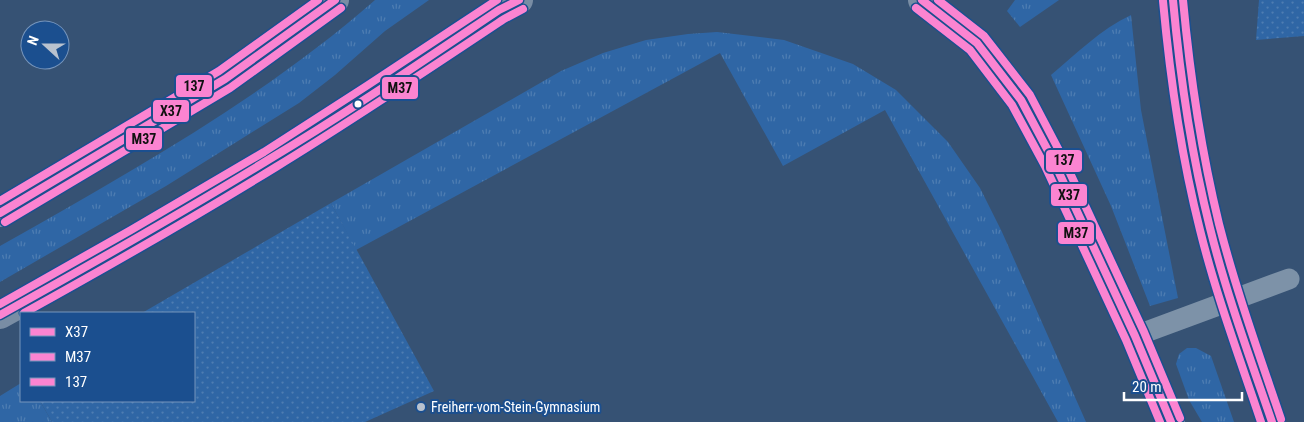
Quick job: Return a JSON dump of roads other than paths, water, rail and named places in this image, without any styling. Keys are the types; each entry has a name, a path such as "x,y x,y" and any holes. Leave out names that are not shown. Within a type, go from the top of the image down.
{"main road":[{"path":"0,213 226,79 335,0"},
{"path":"0,315 282,152 499,10 519,0"},
{"path":"922,0 977,44 1021,100 1054,162 1135,336 1171,422"},
{"path":"1174,0 1193,154 1210,228 1231,301 1272,422"}],"lane":[{"path":"1135,336 1290,279"}],"place":[{"name":"Freiherr-vom-Stein-Gymnasium","path":"421,407"}]}
